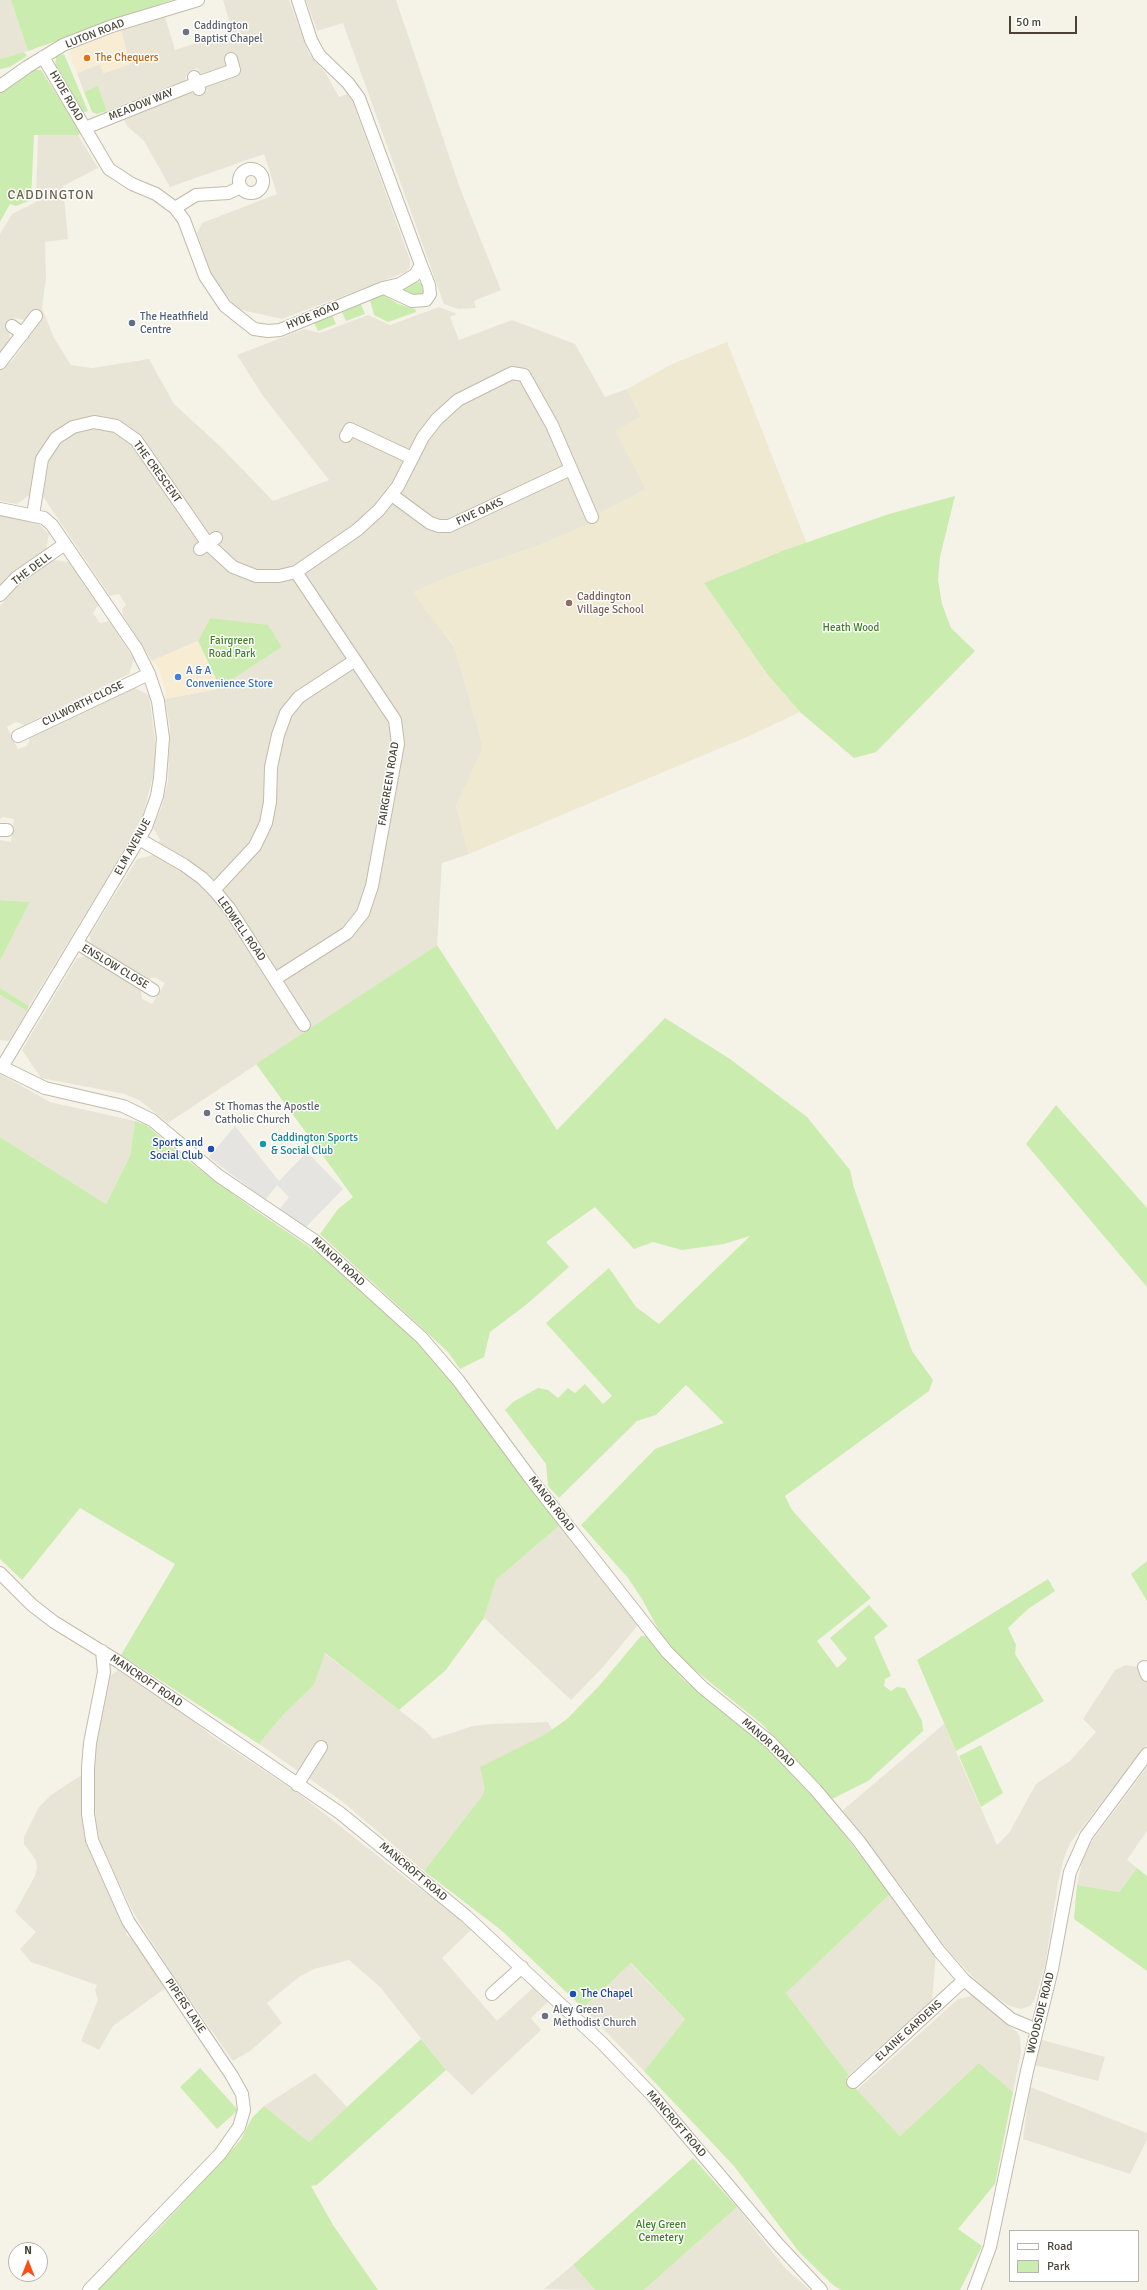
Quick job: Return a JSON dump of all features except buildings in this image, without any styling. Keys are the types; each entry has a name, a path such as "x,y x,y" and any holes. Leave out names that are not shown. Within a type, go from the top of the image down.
{"street":[{"name":"LUTON ROAD","path":"0,86 63,45 105,29 198,0"},
{"path":"298,0 311,40 319,55 348,83 359,98 420,265 429,285 430,294 426,300 412,301 383,288"},
{"name":"HYDE ROAD","path":"43,57 109,169 132,184 156,194 175,208 184,220 212,290 225,306 254,329 268,331 280,330 383,288 400,284 415,275 420,265"},
{"name":"MEADOW WAY","path":"85,128 234,69"},
{"path":"175,208 196,195 228,193 241,187"},
{"path":"0,363 36,316"},
{"path":"12,326 23,334"},
{"path":"392,495 423,437 437,419 458,400 512,373 526,370 592,517"},
{"name":"THE CRESCENT","path":"33,515 42,459 56,438 73,427 94,422 116,426 136,440 208,544 233,567 256,576 279,576 296,572 357,530 392,495"},
{"path":"349,430 412,458"},
{"name":"FIVE OAKS","path":"392,495 430,523 439,526 449,526 571,469"},
{"name":"ELM AVENUE","path":"0,509 33,515 49,521 108,611 136,648 149,674 158,701 161,719 162,759 157,796 139,839 1,1066"},
{"name":"THE DELL","path":"0,595 16,578 65,544"},
{"name":"FAIRGREEN ROAD","path":"275,979 347,933 363,913 372,886 398,744 395,720 354,661 296,572"},
{"path":"214,890 254,846 266,823 270,802 271,766 278,735 286,713 299,697 354,661"},
{"name":"CULWORTH CLOSE","path":"18,736 149,674"},
{"name":"LEDWELL ROAD","path":"139,839 184,865 202,878 214,890 229,908 304,1025"},
{"name":"ENSLOW CLOSE","path":"77,943 153,990"},
{"name":"MANOR ROAD","path":"1,1066 45,1088 123,1106 152,1120 219,1176 315,1241 422,1338 449,1369 531,1479 667,1652 702,1687 770,1742 815,1789 858,1840 939,1951 964,1980 1011,2019 1037,2030"},
{"name":"MANCROFT ROAD","path":"0,1573 44,1614 119,1662 367,1834 466,1916 602,2043 653,2096 777,2243 822,2290"},
{"name":"PIPERS LANE","path":"89,2290 220,2154 239,2127 244,2110 242,2094 232,2076 128,1922 92,1840 88,1814 88,1768 90,1743 104,1672 102,1651"},
{"path":"104,1672 119,1662"},
{"path":"297,1785 321,1747"},
{"name":"WOODSIDE ROAD","path":"974,2290 990,2247 1037,2030 1052,1969 1067,1885 1073,1861 1086,1836 1147,1754"},
{"path":"492,1994 522,1967"},
{"name":"ELAINE GARDENS","path":"853,2082 964,1980"}],"shaded area":[{"path":"0,0 11,0 28,51 0,59"},
{"path":"223,0 289,0 309,54 325,72 339,97 348,94 353,103 410,260 410,267 406,272 282,319 237,309 212,276 197,233 202,223 277,194 264,154 170,187 144,141 127,126 123,118 189,91 197,95 207,91 198,68 188,72 185,80 107,111 98,87 84,92 77,73 100,64 104,73 130,64 121,31 165,17 175,50 232,31"},
{"path":"306,0 396,0 461,191 501,290 474,301 476,308 458,309 444,304 343,23 317,31"},
{"path":"121,31 130,64 103,73 100,64 77,73 69,54 74,48"},
{"path":"38,135 78,135 98,168 63,186 68,239 45,242 46,279 42,308 54,338 71,365 92,368 149,359 174,404 222,448 273,501 329,480 263,396 237,355 304,329 320,333 368,315 390,325 439,307 457,314 450,317 459,340 512,320 575,344 605,397 627,389 641,417 616,431 646,489 593,517 594,522 535,547 458,573 414,592 455,648 483,749 456,806 469,854 442,863 437,945 168,1123 139,1100 125,1094 41,1078 22,1050 77,958 86,956 141,991 142,999 152,1004 165,983 154,977 147,980 91,947 90,935 137,859 153,855 160,840 153,827 162,806 168,781 170,728 165,699 216,689 282,647 210,618 198,641 152,661 123,615 122,609 126,605 119,594 110,596 44,498 28,496 17,504 0,501 0,370 12,361 43,317 33,310 25,320 14,318 6,330 9,332 10,340 0,354 0,234 12,214 36,202"},
{"name":"Caddington Village School","path":"727,342 807,544 704,583 767,674 800,712 749,736 469,854 456,806 483,749 455,648 413,592 458,573 535,547 594,522 593,517 646,489 615,431 641,417 627,389 672,364"},
{"path":"0,516 39,524 49,534 46,550 8,576 0,585"},
{"path":"53,560 69,562 98,605 93,613 100,623 109,621 134,659 129,674 24,725 16,722 7,727 18,749 27,746 30,738 135,688 149,695 155,740 155,768 143,815 131,839 29,1006 0,988 0,961 30,902 0,900 0,840 11,842 14,819 3,817 0,819 0,606 19,584"},
{"path":"198,641 220,687 165,699 166,691 157,665 152,661"},
{"path":"0,995 27,1011 9,1041 0,1040"},
{"path":"0,1074 50,1102 135,1121 130,1156 106,1204 0,1137"},
{"path":"235,1126 279,1181 307,1152 343,1189 305,1228 279,1210 289,1197 277,1185 265,1200 209,1157"},
{"path":"560,1525 638,1625 603,1667 571,1700 484,1618 496,1580"},
{"path":"324,1653 424,1729 433,1739 473,1726 492,1724 548,1722 552,1729 485,1788 482,1796 424,1871 343,1802 259,1744 283,1715 314,1685"},
{"path":"1126,1665 1139,1667 1147,1680 1147,1744 1070,1843 1064,1858 1058,1883 1045,1966 1034,2001 1030,2006 1021,2009 1010,2006 994,1996 950,1953 900,1885 842,1811 944,1724 997,1845 1009,1833 1036,1784 1070,1761 1096,1732 1083,1719 1115,1670"},
{"path":"118,1670 126,1672 162,1696 212,1736 302,1796 412,1883 474,1927 442,1958 497,2021 535,1986 550,2000 531,2018 541,2030 472,2095 446,2070 380,1987 349,1960 314,1969 299,1977 267,2003 282,2023 250,2051 233,2061 176,1980 134,1914 101,1845 96,1826 95,1745 110,1676"},
{"path":"1147,1767 1147,1831 1127,1860 1137,1868 1119,1892 1077,1885 1082,1861 1087,1848"},
{"path":"86,1772 86,1817 128,1928 126,1935 135,1941 167,1987 113,2026 99,2050 81,2041 98,2000 95,1990 97,1985 31,1962 20,1949 36,1932 15,1912 35,1876 37,1868 36,1860 24,1844 24,1837 39,1807 51,1795"},
{"path":"890,1894 936,1954 932,2000 849,2075 786,1993"},
{"path":"630,1963 685,2019 644,2071 583,2008"},
{"path":"972,1996 1017,2032 1020,2037 1021,2052 1013,2092 979,2063 900,2136 857,2090 958,1999"},
{"path":"1042,2040 1105,2057 1098,2081 1035,2065"},
{"path":"315,2073 347,2107 309,2142 264,2106"},
{"path":"1030,2087 1147,2133 1147,2140 1130,2174 1023,2139"},
{"path":"737,2207 786,2269 810,2290 644,2290"},
{"path":"573,2265 595,2290 544,2289"}],"green space":[{"path":"11,0 172,0 28,51"},
{"path":"24,52 27,56 10,67 0,69 0,59"},
{"path":"64,54 88,111 81,113 55,68 56,57"},
{"path":"30,70 41,70 81,133 78,135 34,135 31,200 16,206 10,204 0,222 0,92"},
{"path":"98,86 107,111 97,114 92,112 84,92"},
{"path":"417,281 425,286 427,295 413,299 398,288"},
{"path":"384,295 398,304 415,309 416,312 388,322 374,315 370,300"},
{"path":"360,302 365,314 346,321 341,310"},
{"path":"331,312 336,324 318,331 313,320"},
{"name":"Heath Wood","path":"955,496 940,557 938,580 942,604 951,628 975,651 876,752 854,758 800,712 767,674 704,583 785,550 889,514"},
{"name":"Fairgreen Road Park","path":"210,618 268,625 282,647 220,687 198,641"},
{"path":"0,900 30,902 0,961"},
{"path":"437,945 557,1130 665,1018 730,1059 807,1117 850,1170 854,1188 912,1351 933,1380 929,1391 785,1496 792,1510 871,1598 817,1641 837,1668 847,1659 830,1638 869,1605 888,1626 874,1637 891,1676 885,1679 884,1686 891,1691 897,1687 905,1688 922,1721 923,1731 868,1781 832,1799 763,1725 680,1658 664,1640 642,1599 628,1578 581,1525 655,1449 724,1423 686,1385 656,1415 637,1421 559,1498 548,1486 546,1464 505,1410 513,1402 538,1388 548,1390 558,1398 568,1388 575,1393 585,1384 603,1404 612,1396 546,1323 609,1268 636,1307 659,1324 750,1236 724,1244 682,1250 653,1242 634,1249 595,1207 546,1242 569,1267 527,1304 490,1332 484,1357 460,1369 448,1352 320,1234 338,1209 353,1197 256,1064"},
{"path":"0,988 29,1006 27,1011 0,995"},
{"path":"1056,1105 1147,1208 1147,1287 1026,1144"},
{"path":"135,1121 146,1125 187,1160 252,1208 321,1255 414,1338 448,1377 560,1525 496,1580 484,1618 445,1671 399,1710 325,1653 314,1685 283,1715 259,1744 121,1655 175,1564 80,1508 22,1580 0,1559 0,1137 106,1204 130,1156"},
{"path":"1147,1561 1147,1601 1131,1574"},
{"path":"1048,1579 1055,1591 1028,1609 1008,1628 1016,1645 1015,1654 1044,1701 956,1751 917,1660"},
{"path":"641,1636 646,1636 684,1680 775,1754 833,1820 890,1894 786,1993 849,2075 846,2078 900,2136 979,2063 1013,2092 995,2184 958,2229 982,2246 960,2290 841,2290 833,2285 800,2253 734,2166 644,2071 685,2019 631,1963 583,2008 501,1930 424,1871 482,1796 485,1788 480,1767 544,1735 567,1719 599,1686"},
{"path":"981,1745 1003,1793 981,1807 959,1756"},
{"path":"1137,1868 1147,1876 1147,1971 1074,1919 1077,1885 1119,1892"},
{"path":"421,2039 446,2070 317,2185 311,2186 333,2225 378,2290 96,2290 157,2231 240,2141 252,2118 264,2106 309,2142"},
{"path":"200,2068 238,2110 217,2129 180,2087"},
{"name":"Aley Green Cemetery","path":"693,2158 737,2207 644,2290 595,2290 573,2265"}],"place":[{"name":"Caddington Baptist Chapel","path":"186,32"},
{"name":"The Chequers","path":"87,58"},
{"name":"The Heathfield Centre","path":"132,323"},
{"name":"Caddington Village School","path":"569,603"},
{"name":"A & A Convenience Store","path":"178,677"},
{"name":"St Thomas the Apostle Catholic Church","path":"207,1113"},
{"name":"Caddington Sports & Social Club","path":"263,1144"},
{"name":"Sports and Social Club","path":"211,1149"},
{"name":"The Chapel","path":"573,1994"},
{"name":"Aley Green Methodist Church","path":"545,2016"}],"district":[{"name":"CADDINGTON","path":"51,196"}]}
